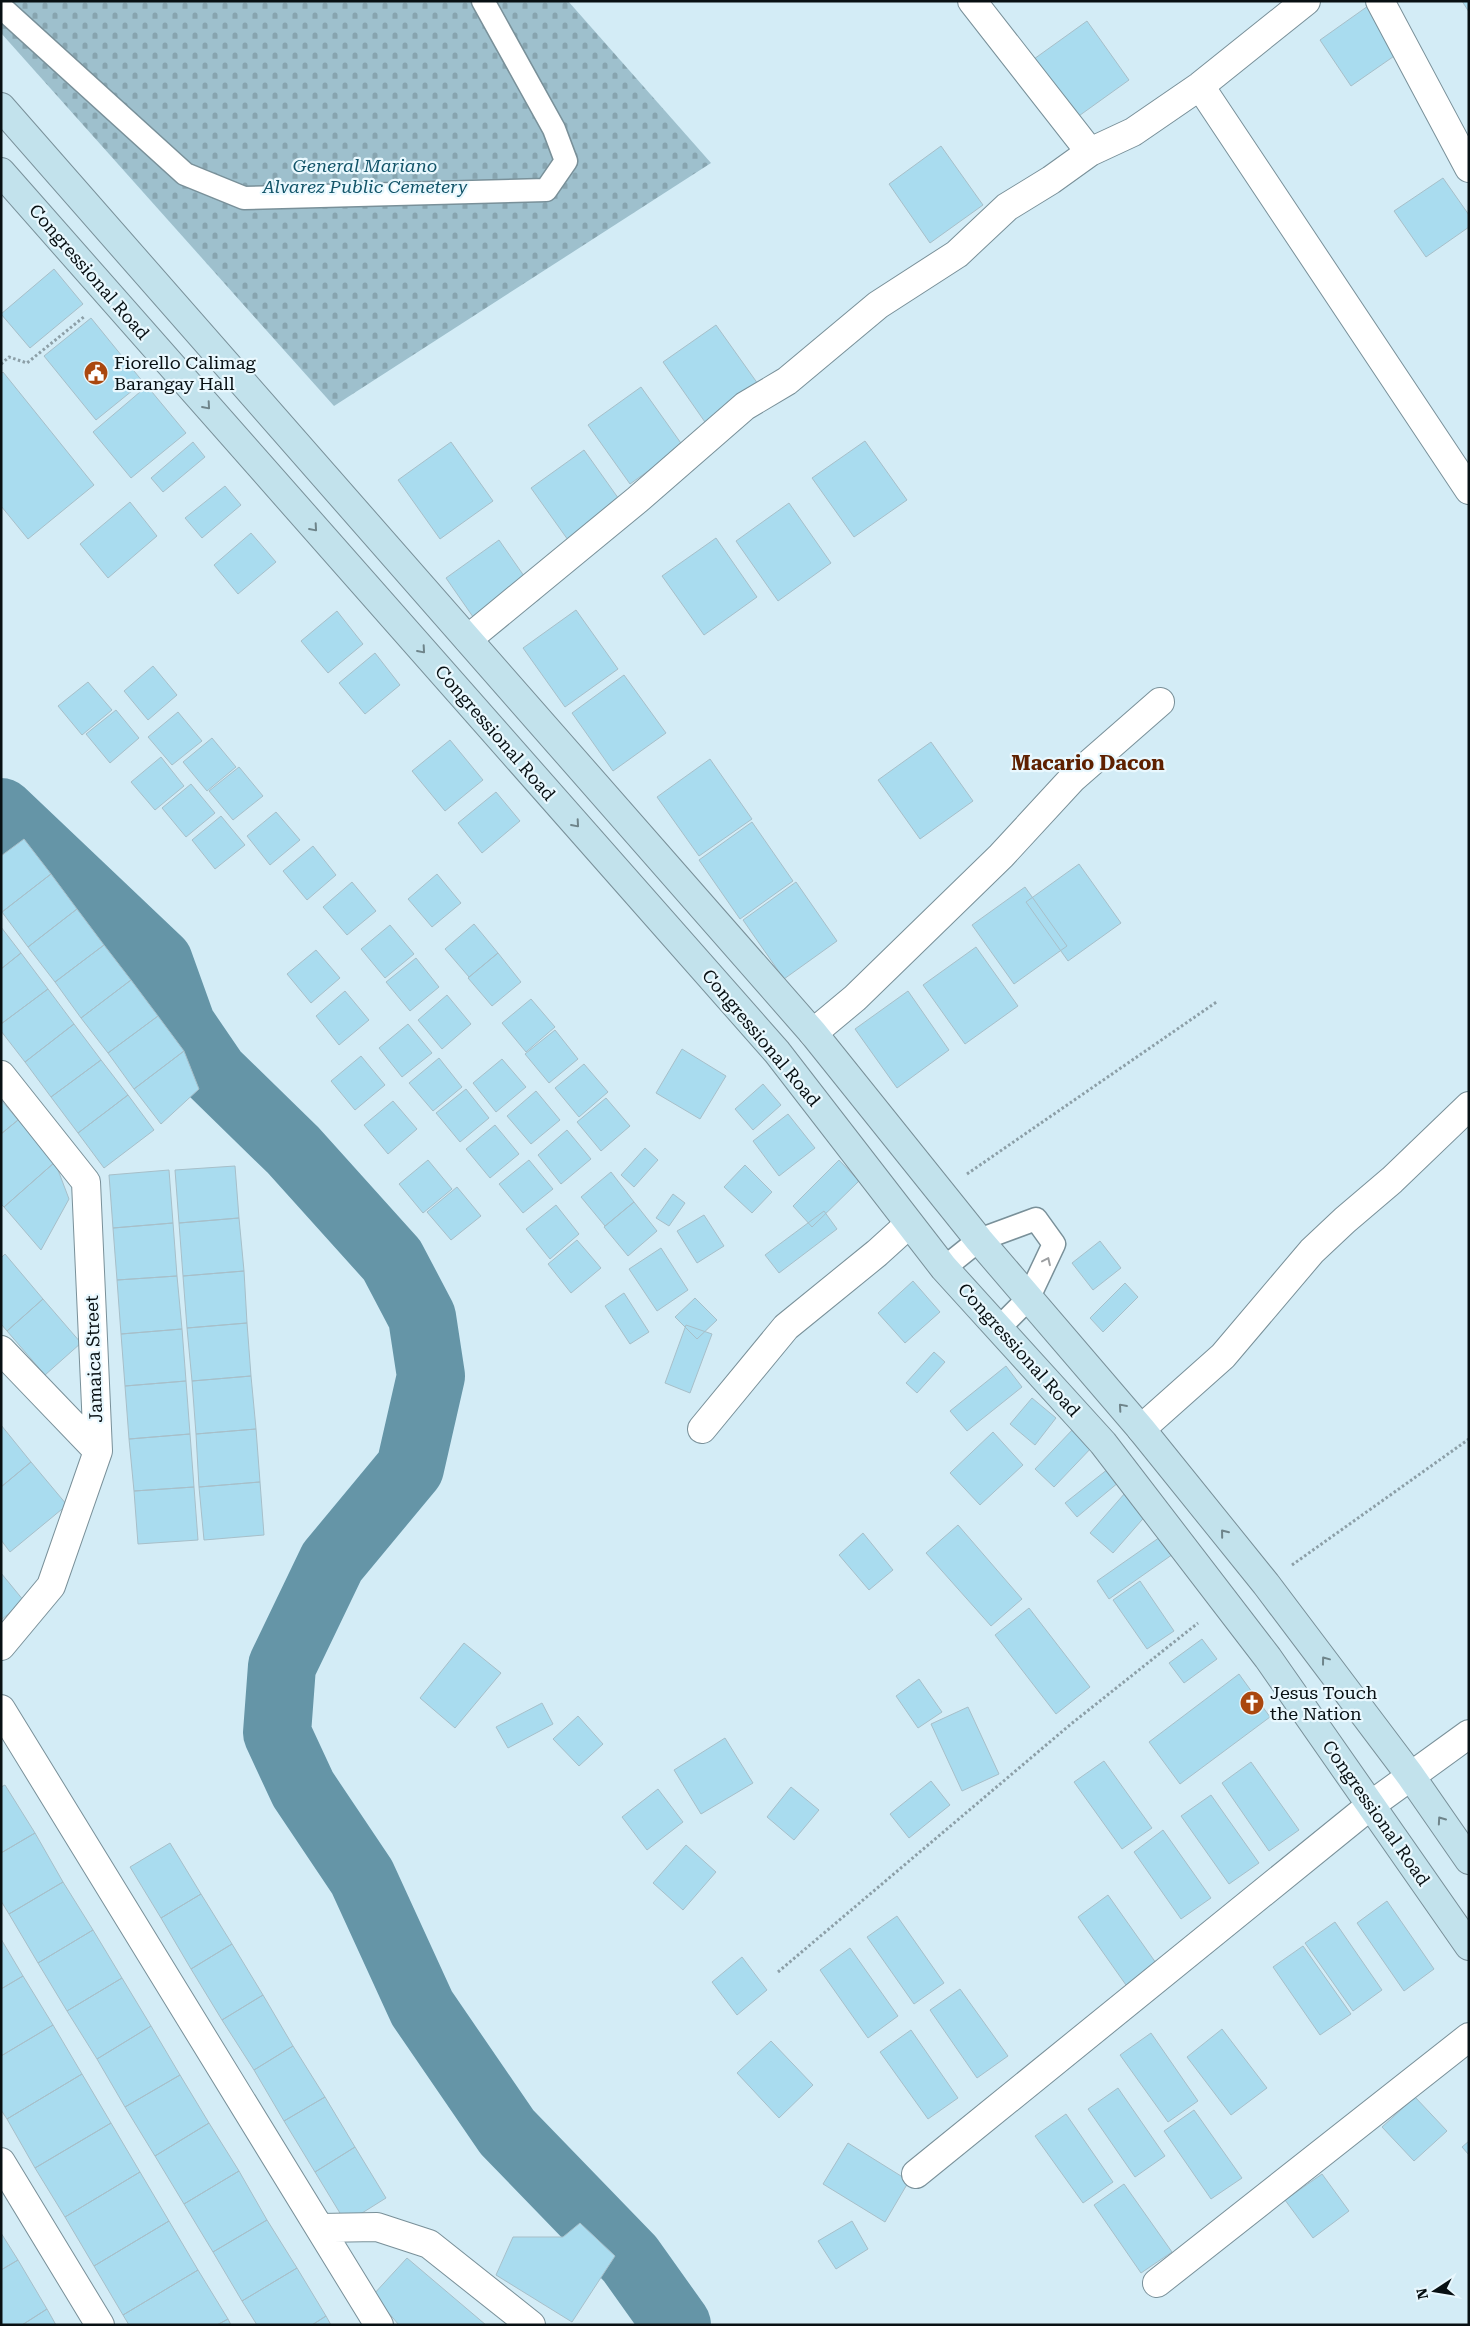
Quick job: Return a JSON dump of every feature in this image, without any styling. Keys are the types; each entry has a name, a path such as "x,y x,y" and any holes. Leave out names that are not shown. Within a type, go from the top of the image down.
{"main road":[{"path":"1,107 813,1034 979,1240 1141,1429 1266,1584 1410,1775 1469,1860"},
{"name":"Congressional Road","path":"1,172 777,1052 944,1268 1104,1443 1226,1600 1469,1946"}],"street":[{"path":"972,1 1090,152"},
{"path":"468,639 638,500 744,406 787,381 878,305 957,254 1007,207 1052,180 1090,152 1133,132 1200,86 1306,1"},
{"path":"1380,1 1469,168"},
{"path":"1200,86 1469,490"},
{"path":"813,1034 855,998 1001,856 1072,779 1160,702"},
{"name":"Jamaica Street","path":"1,1075 86,1182 98,1451 51,1586 1,1646"},
{"path":"1141,1429 1224,1356 1312,1251 1392,1180 1469,1106"},
{"path":"702,1429 786,1327 877,1253 909,1224"},
{"path":"1,1350 98,1451"},
{"path":"1,1709 379,2325"},
{"path":"916,2174 1371,1805 1469,1734"},
{"path":"1157,2283 1469,2037"},
{"path":"1,2162 100,2325"},
{"path":"320,2228 377,2227 429,2244 526,2321"}],"lane":[{"path":"1,7 185,174 244,198 546,190 566,161 554,129 483,1"},
{"path":"944,1268 979,1240 1036,1219 1054,1244 1028,1299 999,1328"}],"path":[{"path":"1,364 9,357 27,363 86,315"},
{"path":"942,1192 1218,1001"},
{"path":"1266,1584 1469,1439"},
{"path":"778,1972 1070,1724 1226,1600"}],"green space":[{"name":"General Mariano Alvarez Public Cemetery","path":"1,1 568,1 711,163 334,406 1,33"}],"building":[{"path":"1462,1 1469,1 1469,12"},
{"path":"1368,6 1400,52 1351,86 1320,40"},
{"path":"1087,21 1129,80 1076,118 1034,59"},
{"path":"941,146 983,205 930,243 889,184"},
{"path":"1443,178 1469,215 1469,227 1426,257 1394,211"},
{"path":"54,269 83,304 30,348 1,314"},
{"name":"Fiorello Calimag Barangay Hall","path":"91,318 143,382 96,420 44,356"},
{"path":"716,325 758,384 705,422 663,362"},
{"path":"3,372 94,485 28,539 1,506 1,374"},
{"path":"147,386 186,433 131,478 93,432"},
{"path":"641,387 683,446 630,484 588,425"},
{"path":"865,441 907,500 854,537 812,478"},
{"path":"193,442 205,457 163,492 151,478"},
{"path":"451,442 493,501 440,539 398,480"},
{"path":"584,450 626,509 573,547 531,488"},
{"path":"225,486 241,505 202,538 185,518"},
{"path":"130,502 157,536 108,578 80,544"},
{"path":"789,503 831,563 778,601 736,541"},
{"path":"251,533 276,562 238,594 214,565"},
{"path":"716,538 757,597 704,635 662,576"},
{"path":"499,540 540,599 487,637 446,578"},
{"path":"576,610 618,669 565,707 523,648"},
{"path":"337,611 363,644 328,673 301,641"},
{"path":"375,653 400,685 365,714 339,683"},
{"path":"153,666 177,695 148,720 124,691"},
{"path":"624,675 666,733 613,771 572,713"},
{"path":"88,682 112,710 82,735 58,706"},
{"path":"116,710 139,738 110,763 86,734"},
{"path":"178,712 202,741 172,765 148,737"},
{"path":"212,738 236,767 207,791 183,762"},
{"path":"450,740 483,780 445,811 412,771"},
{"path":"931,742 973,801 920,839 878,780"},
{"path":"161,757 184,786 155,810 131,782"},
{"path":"710,759 752,819 699,856 657,797"},
{"path":"239,767 263,796 233,820 209,791"},
{"path":"191,784 215,813 186,837 162,808"},
{"path":"496,792 520,821 482,853 458,823"},
{"path":"276,812 300,840 270,865 247,836"},
{"path":"221,816 245,845 215,869 192,840"},
{"path":"752,822 793,881 740,919 699,860"},
{"path":"24,839 51,874 2,912 1,856"},
{"path":"313,846 336,875 307,900 283,871"},
{"path":"1079,864 1121,923 1068,961 1026,902"},
{"path":"51,874 77,909 28,947 2,912"},
{"path":"437,874 461,903 432,927 408,899"},
{"path":"352,882 376,911 347,935 323,907"},
{"path":"796,882 837,941 784,979 743,920"},
{"path":"1025,887 1067,946 1014,984 972,925"},
{"path":"77,909 104,945 55,982 28,947"},
{"path":"474,924 498,953 469,977 445,949"},
{"path":"390,925 414,954 385,978 361,949"},
{"path":"1,927 21,953 1,969"},
{"path":"104,945 131,980 81,1018 55,982"},
{"path":"976,947 1018,1006 965,1044 923,985"},
{"path":"316,950 340,978 311,1003 287,974"},
{"path":"21,953 48,989 1,1024 1,969"},
{"path":"498,953 521,982 492,1006 468,978"},
{"path":"416,958 439,987 410,1011 386,982"},
{"path":"131,980 158,1016 108,1053 81,1018"},
{"path":"48,989 74,1024 25,1062 1,1031 1,1024"},
{"path":"345,991 369,1020 339,1045 316,1016"},
{"path":"908,991 949,1050 897,1088 855,1029"},
{"path":"447,995 471,1024 442,1049 418,1020"},
{"path":"531,999 555,1027 526,1052 502,1023"},
{"path":"158,1016 184,1051 134,1089 108,1053"},
{"path":"74,1024 101,1060 51,1097 25,1062"},
{"path":"408,1024 432,1053 402,1077 379,1048"},
{"path":"555,1030 578,1059 549,1083 525,1054"},
{"path":"682,1049 726,1076 700,1119 656,1093"},
{"path":"184,1051 199,1089 161,1124 134,1089"},
{"path":"361,1056 385,1085 355,1110 331,1081"},
{"path":"439,1058 462,1087 433,1111 409,1083"},
{"path":"502,1059 526,1087 496,1112 473,1083"},
{"path":"101,1060 128,1095 78,1133 51,1097"},
{"path":"584,1064 608,1092 579,1117 555,1088"},
{"path":"763,1084 781,1105 753,1130 735,1109"},
{"path":"466,1089 489,1118 460,1142 436,1113"},
{"path":"536,1091 560,1120 531,1144 507,1116"},
{"path":"128,1095 154,1130 104,1168 78,1133"},
{"path":"606,1098 630,1126 601,1151 577,1122"},
{"path":"1,1100 18,1120 1,1134"},
{"path":"393,1101 417,1129 388,1154 364,1125"},
{"path":"788,1114 815,1148 779,1176 753,1141"},
{"path":"18,1120 55,1162 4,1207 1,1204 1,1134"},
{"path":"495,1125 519,1154 490,1178 466,1149"},
{"path":"567,1130 591,1159 561,1184 538,1155"},
{"path":"645,1148 658,1160 634,1187 621,1175"},
{"path":"428,1160 452,1189 423,1213 399,1184"},
{"path":"529,1160 553,1189 523,1213 499,1184"},
{"path":"839,1160 859,1181 812,1227 793,1206"},
{"path":"55,1162 69,1199 41,1250 4,1207"},
{"path":"745,1165 772,1192 752,1213 724,1187"},
{"path":"235,1166 239,1218 179,1223 175,1170"},
{"path":"169,1170 173,1223 113,1228 109,1175"},
{"path":"611,1172 634,1202 605,1226 581,1197"},
{"path":"457,1187 481,1216 451,1240 427,1212"},
{"path":"673,1194 685,1203 669,1226 656,1218"},
{"path":"634,1202 657,1231 628,1256 604,1227"},
{"path":"556,1205 579,1234 550,1259 526,1229"},
{"path":"824,1211 837,1229 779,1273 765,1255"},
{"path":"704,1215 724,1246 697,1263 677,1231"},
{"path":"239,1218 244,1271 183,1276 179,1223"},
{"path":"173,1223 177,1276 117,1280 113,1228"},
{"path":"577,1240 601,1268 571,1293 548,1264"},
{"path":"1100,1241 1121,1268 1093,1290 1072,1263"},
{"path":"661,1248 688,1290 657,1311 629,1269"},
{"path":"5,1254 43,1299 7,1331 1,1324 1,1258"},
{"path":"244,1271 247,1323 187,1328 183,1276"},
{"path":"177,1276 182,1329 121,1334 117,1280"},
{"path":"913,1281 940,1312 905,1343 878,1313"},
{"path":"1125,1283 1138,1297 1103,1332 1090,1318"},
{"path":"624,1293 649,1332 630,1344 605,1306"},
{"path":"695,1298 717,1320 697,1339 675,1317"},
{"path":"43,1299 81,1343 45,1375 7,1331"},
{"path":"247,1323 251,1376 192,1381 187,1328"},
{"path":"686,1325 712,1334 690,1393 665,1383"},
{"path":"182,1329 186,1381 125,1386 121,1334"},
{"path":"934,1352 945,1362 917,1393 906,1383"},
{"path":"1006,1366 1022,1387 967,1431 950,1411"},
{"path":"251,1376 256,1429 196,1434 192,1381"},
{"path":"186,1381 190,1434 129,1439 125,1386"},
{"path":"1032,1398 1056,1418 1035,1445 1010,1424"},
{"path":"1,1425 31,1462 1,1487"},
{"path":"1075,1427 1094,1445 1054,1487 1035,1469"},
{"path":"256,1429 260,1482 199,1487 196,1434"},
{"path":"993,1432 1023,1465 980,1505 950,1473"},
{"path":"190,1434 194,1487 134,1491 129,1439"},
{"path":"31,1462 67,1505 10,1552 1,1540 1,1487"},
{"path":"1108,1469 1119,1482 1077,1517 1065,1503"},
{"path":"260,1482 264,1535 204,1540 199,1487"},
{"path":"194,1487 198,1540 138,1544 134,1491"},
{"path":"1125,1493 1148,1513 1113,1553 1090,1533"},
{"path":"958,1525 1022,1599 991,1626 926,1553"},
{"path":"863,1533 893,1570 869,1590 839,1555"},
{"path":"1163,1535 1176,1552 1109,1599 1097,1581"},
{"path":"1,1573 24,1601 1,1620"},
{"path":"1140,1581 1174,1631 1147,1649 1113,1600"},
{"path":"1029,1608 1090,1687 1056,1714 995,1635"},
{"path":"1202,1639 1217,1659 1184,1683 1169,1663"},
{"path":"464,1643 501,1673 455,1728 420,1698"},
{"path":"1239,1674 1270,1717 1180,1784 1149,1742"},
{"path":"919,1679 942,1712 918,1728 896,1696"},
{"path":"542,1703 553,1724 508,1748 496,1727"},
{"path":"968,1707 999,1774 962,1791 931,1724"},
{"path":"578,1716 603,1744 579,1766 553,1739"},
{"path":"725,1738 753,1783 701,1814 674,1770"},
{"path":"1104,1761 1152,1828 1122,1849 1074,1782"},
{"path":"1251,1762 1299,1830 1269,1851 1222,1783"},
{"path":"931,1781 950,1805 909,1838 890,1814"},
{"path":"5,1785 35,1833 1,1853 1,1787"},
{"path":"791,1787 819,1810 794,1840 767,1817"},
{"path":"658,1789 683,1822 647,1850 622,1817"},
{"path":"1211,1795 1259,1863 1229,1884 1181,1816"},
{"path":"1163,1830 1211,1898 1181,1919 1134,1852"},
{"path":"35,1833 63,1882 9,1914 1,1901 1,1853"},
{"path":"170,1843 201,1894 161,1918 130,1867"},
{"path":"686,1845 716,1872 683,1910 653,1883"},
{"path":"63,1882 93,1930 38,1963 9,1914"},
{"path":"201,1894 232,1944 191,1969 161,1918"},
{"path":"1108,1895 1156,1963 1126,1985 1078,1917"},
{"path":"1387,1901 1434,1969 1404,1991 1357,1923"},
{"path":"897,1916 944,1983 914,2004 867,1937"},
{"path":"1335,1922 1382,1990 1353,2011 1305,1943"},
{"path":"93,1930 122,1978 67,2011 38,1963"},
{"path":"1,1939 23,1976 1,1989"},
{"path":"232,1944 263,1995 222,2020 191,1969"},
{"path":"1303,1946 1351,2014 1320,2035 1273,1967"},
{"path":"850,1948 898,2016 868,2038 820,1970"},
{"path":"742,1957 767,1990 737,2015 712,1982"},
{"path":"23,1976 53,2025 1,2056 1,1989"},
{"path":"122,1978 151,2026 97,2059 67,2011"},
{"path":"960,1989 1008,2056 977,2078 930,2010"},
{"path":"263,1995 293,2046 254,2070 222,2020"},
{"path":"53,2025 82,2074 7,2119 1,2110 1,2056"},
{"path":"151,2026 180,2075 125,2107 97,2059"},
{"path":"1222,2029 1267,2088 1231,2115 1187,2057"},
{"path":"911,2030 958,2098 928,2119 880,2052"},
{"path":"1151,2033 1198,2101 1168,2122 1120,2055"},
{"path":"771,2041 813,2085 779,2118 737,2073"},
{"path":"293,2046 325,2097 284,2121 254,2070"},
{"path":"82,2074 111,2123 35,2168 7,2119"},
{"path":"180,2075 209,2123 155,2156 125,2107"},
{"path":"1118,2088 1165,2156 1135,2177 1088,2109"},
{"path":"325,2097 355,2147 315,2172 284,2121"},
{"path":"1415,2097 1447,2131 1414,2161 1382,2127"},
{"path":"1194,2110 1242,2178 1211,2199 1164,2131"},
{"path":"1066,2114 1113,2182 1083,2203 1035,2136"},
{"path":"111,2123 140,2172 65,2217 35,2168"},
{"path":"209,2123 239,2171 184,2204 155,2156"},
{"path":"1469,2141 1469,2155 1462,2147"},
{"path":"848,2143 909,2181 885,2222 823,2184"},
{"path":"355,2147 386,2198 346,2223 315,2172"},
{"path":"239,2171 267,2220 213,2252 184,2204"},
{"path":"140,2172 169,2221 94,2266 65,2217"},
{"path":"1322,2174 1349,2211 1313,2238 1285,2200"},
{"path":"1124,2184 1172,2252 1141,2273 1094,2205"},
{"path":"267,2220 297,2268 242,2301 213,2252"},
{"path":"169,2221 198,2270 123,2315 94,2266"},
{"path":"852,2221 868,2249 836,2269 818,2241"},
{"path":"580,2223 615,2256 572,2322 496,2275 513,2237 563,2237"},
{"path":"1,2233 18,2260 1,2270"},
{"path":"407,2258 486,2325 399,2325 373,2295"},
{"path":"18,2260 47,2309 22,2325 1,2325 1,2270"},
{"path":"297,2268 326,2316 312,2325 257,2325 242,2301"},
{"path":"198,2270 228,2319 217,2325 129,2325 123,2315"},
{"path":"47,2309 56,2325 22,2325"},
{"path":"326,2316 331,2325 312,2325"},
{"path":"228,2319 231,2325 217,2325"}],"waterway":[{"path":"1,812 159,962 182,1026 214,1073 293,1150 392,1260 422,1317 431,1376 410,1468 332,1562 282,1666 277,1733 303,1789 362,1877 422,2008 507,2132 630,2259 677,2325"}],"place":[{"name":"Fiorello Calimag Barangay Hall","path":"96,373"},
{"name":"Jesus Touch the Nation","path":"1252,1703"}],"district":[{"name":"Macario Dacon","path":"1088,763"}]}
